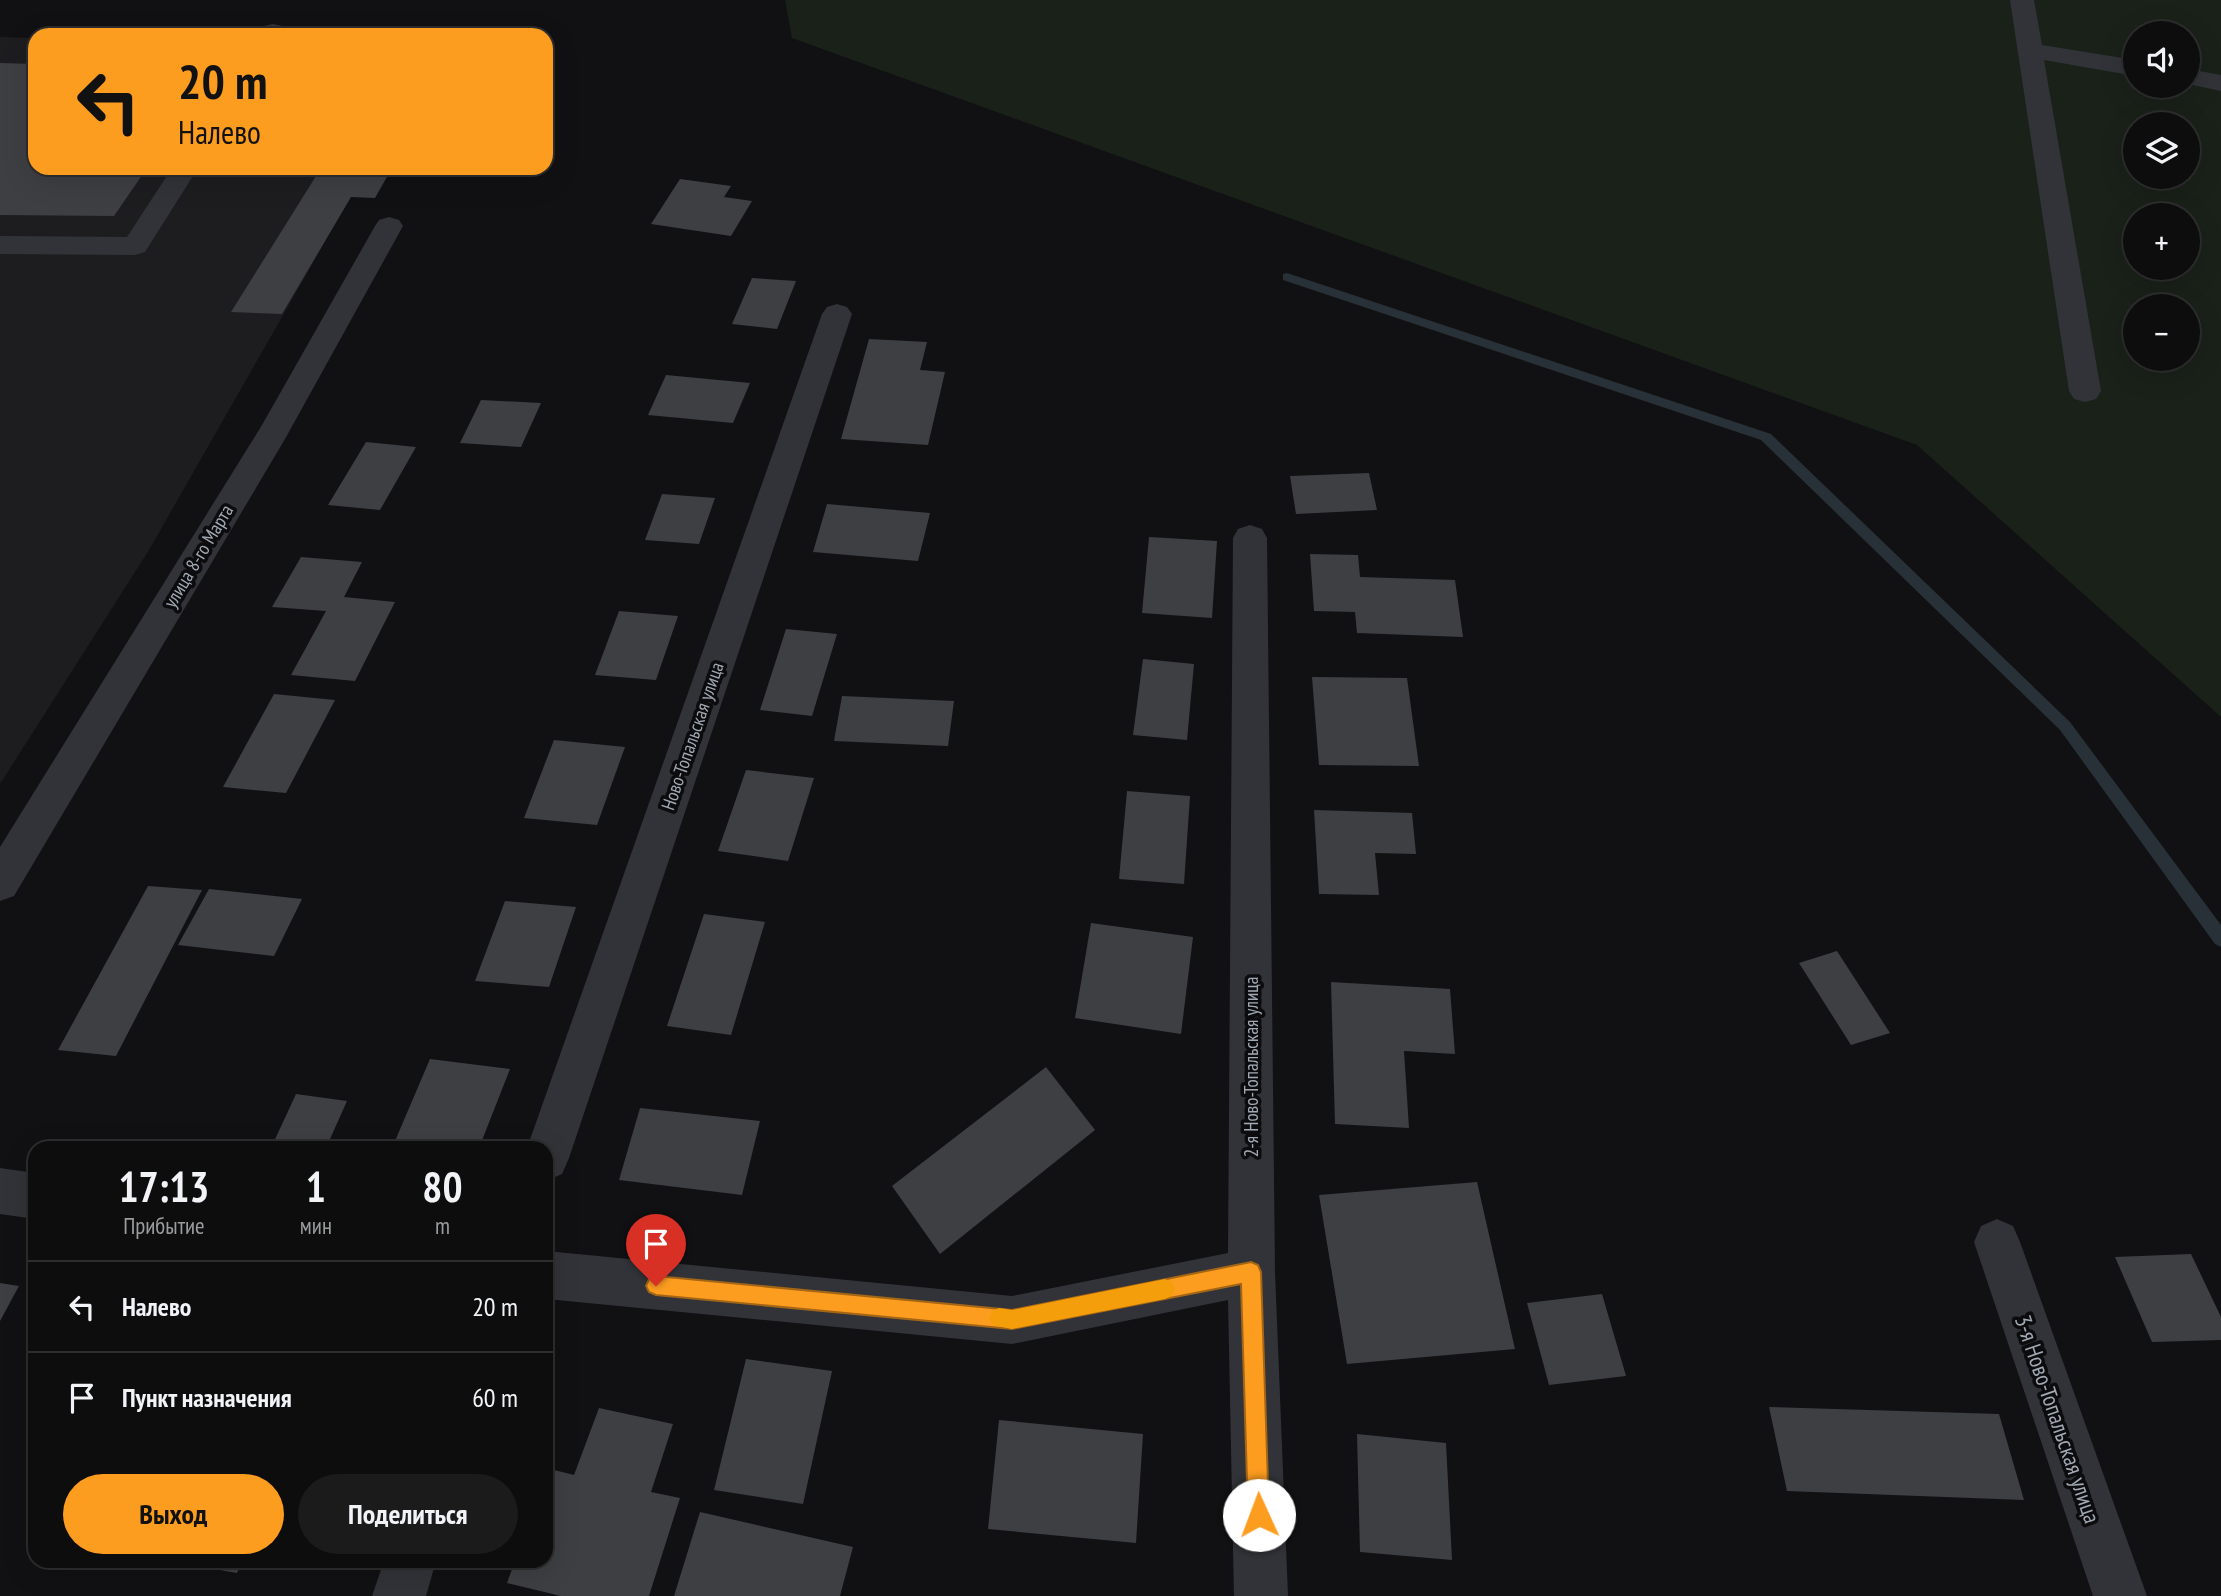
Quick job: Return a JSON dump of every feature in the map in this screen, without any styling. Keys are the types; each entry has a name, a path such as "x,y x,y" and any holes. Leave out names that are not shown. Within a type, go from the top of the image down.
{"street":[{"path":"2022,0 2085,391"},
{"path":"2030,50 2123,66"},
{"path":"2200,79 2221,83"},
{"path":"0,245 135,246 181,175"},
{"name":"улица 8-го Марта","path":"0,883 274,431 389,226"},
{"name":"Ново-Топальская улица","path":"552,1141 837,314"},
{"name":"2-я Ново-Топальская улица","path":"1250,538 1251,1272 1261,1596"},
{"path":"0,1191 28,1195"},
{"name":"3-я Ново-Топальская улица","path":"1997,1242 2120,1596"},
{"path":"553,1276 1012,1320 1251,1272"},
{"path":"399,1596 408,1568"}],"shaded area":[{"path":"785,0 2221,0 2221,717 1917,445 792,38"},
{"path":"0,37 28,38 28,175 363,175 149,550 0,784"}],"building":[{"path":"0,63 28,64 28,175 142,175 114,216 0,215"},
{"path":"317,175 388,175 375,198 351,197 282,314 231,312"},
{"path":"680,179 731,186 724,197 752,201 731,236 651,224"},
{"path":"752,278 796,281 777,329 732,324"},
{"path":"869,339 927,342 920,370 945,372 928,445 841,439"},
{"path":"666,375 750,383 733,423 648,415"},
{"path":"481,400 541,403 521,447 460,443"},
{"path":"366,442 416,447 380,510 328,505"},
{"path":"1369,473 1377,510 1296,514 1290,476"},
{"path":"662,494 715,498 699,544 645,540"},
{"path":"827,504 930,513 918,561 813,552"},
{"path":"1149,537 1217,541 1212,618 1142,613"},
{"path":"1310,554 1358,555 1360,577 1455,580 1463,637 1357,633 1355,612 1314,611"},
{"path":"301,557 362,562 344,597 395,602 355,681 291,675 326,611 272,607"},
{"path":"619,611 678,616 656,680 595,675"},
{"path":"786,629 837,634 812,716 760,710"},
{"path":"1143,659 1194,664 1187,740 1133,735"},
{"path":"1312,677 1407,678 1419,766 1319,765"},
{"path":"274,694 335,700 286,793 223,787"},
{"path":"842,696 954,701 948,746 834,741"},
{"path":"554,740 625,747 597,825 524,818"},
{"path":"746,770 814,778 788,861 718,851"},
{"path":"1127,791 1190,796 1184,884 1119,879"},
{"path":"1314,810 1412,813 1416,854 1375,853 1379,895 1319,894"},
{"path":"148,886 202,890 116,1056 58,1050"},
{"path":"209,889 302,899 274,956 178,945"},
{"path":"505,901 576,907 549,987 475,981"},
{"path":"704,914 765,922 731,1035 667,1026"},
{"path":"1091,923 1193,937 1181,1034 1075,1018"},
{"path":"1837,951 1890,1033 1851,1045 1799,963"},
{"path":"1331,982 1450,989 1455,1054 1404,1051 1409,1128 1335,1124"},
{"path":"430,1059 510,1069 482,1141 395,1141"},
{"path":"1046,1067 1095,1130 940,1254 892,1186"},
{"path":"296,1094 347,1101 329,1141 274,1141"},
{"path":"640,1108 760,1121 742,1195 619,1180"},
{"path":"1477,1182 1515,1349 1347,1364 1319,1195"},
{"path":"2191,1254 2221,1317 2221,1340 2152,1342 2115,1257"},
{"path":"0,1283 19,1286 0,1321"},
{"path":"1602,1294 1626,1376 1549,1385 1527,1303"},
{"path":"746,1359 832,1371 803,1504 714,1490"},
{"path":"1769,1407 1999,1414 2024,1500 1787,1491"},
{"path":"599,1408 673,1424 651,1492 680,1498 649,1596 561,1596 507,1583 512,1568 553,1568 553,1470 574,1475"},
{"path":"999,1420 1143,1434 1136,1543 988,1529"},
{"path":"1357,1434 1446,1443 1452,1560 1360,1552"},
{"path":"700,1512 853,1547 840,1596 674,1596"},
{"path":"209,1568 239,1568 237,1573"}],"waterway":[{"path":"1287,277 1766,437 2065,726 2221,939"}],"slow traffic":[{"path":"999,1318 1012,1320 1165,1289"}],"route":[{"path":"656,1286 1012,1320 1251,1272 1259,1515"}]}
